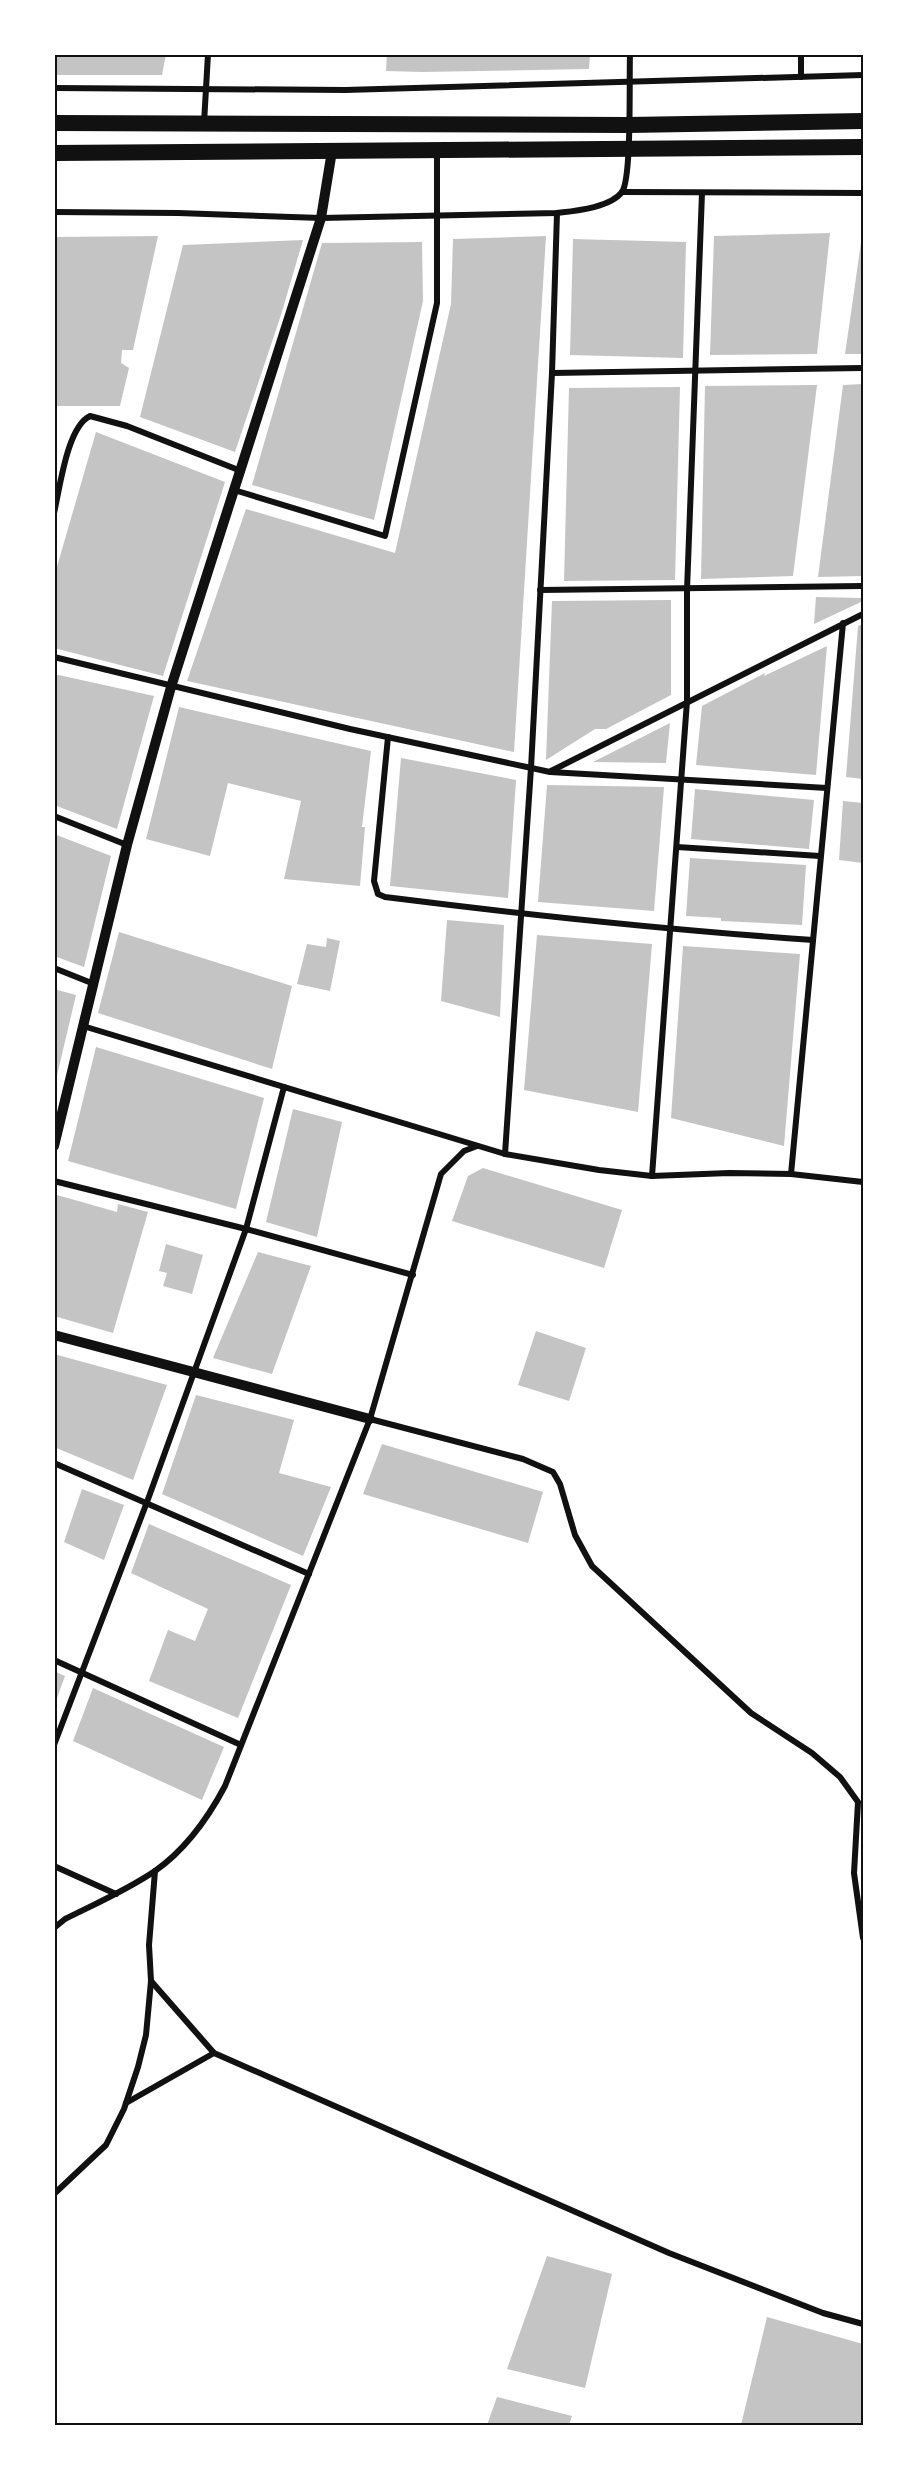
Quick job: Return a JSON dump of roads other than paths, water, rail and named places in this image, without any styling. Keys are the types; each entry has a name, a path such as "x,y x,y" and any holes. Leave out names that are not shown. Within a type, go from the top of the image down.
{"highway":[{"path":"54,123 628,125 863,121"},
{"path":"54,153 863,147"}],"street":[{"path":"204,124 208,54"},
{"path":"622,192 628,173 630,54"},
{"path":"801,54 801,77"},
{"path":"54,88 345,90 863,75"},
{"path":"234,490 385,536 437,303 437,150"},
{"path":"54,1146 127,845 171,687 321,218 333,151"},
{"path":"54,212 321,218 437,216 557,213 585,209 609,201 622,192 863,193"},
{"path":"652,1176 687,701 687,590 702,193"},
{"path":"505,1154 531,768 552,373 557,213"},
{"path":"552,373 863,369"},
{"path":"54,513 57,489 74,434 81,421 90,416 127,426 241,471"},
{"path":"540,591 863,586"},
{"path":"550,772 863,614"},
{"path":"791,1174 843,623"},
{"path":"54,657 171,687 550,772 826,788"},
{"path":"388,737 374,881 378,894 385,897 521,914 671,930 813,940"},
{"path":"54,816 127,845"},
{"path":"677,847 820,856"},
{"path":"54,968 94,984"},
{"path":"84,1026 505,1154 599,1170 652,1176 729,1173 791,1174 863,1182"},
{"path":"54,1745 147,1502 246,1229 284,1087"},
{"path":"54,1928 65,1919 116,1894 155,1871 187,1842 211,1813 225,1786 370,1419 441,1174 464,1151 477,1146"},
{"path":"54,1181 246,1229 413,1275"},
{"path":"54,1335 523,1459 553,1472 560,1484 574,1535 592,1566 750,1713 812,1753 840,1777 861,1801 854,1873 863,1938"},
{"path":"54,1463 309,1574"},
{"path":"54,1660 241,1745"},
{"path":"54,1866 116,1894"},
{"path":"54,2194 106,2145 126,2103 146,2035 151,1981 149,1945 155,1871"},
{"path":"151,1981 214,2053 669,2253 823,2313 863,2324"},
{"path":"126,2103 214,2053"}]}
